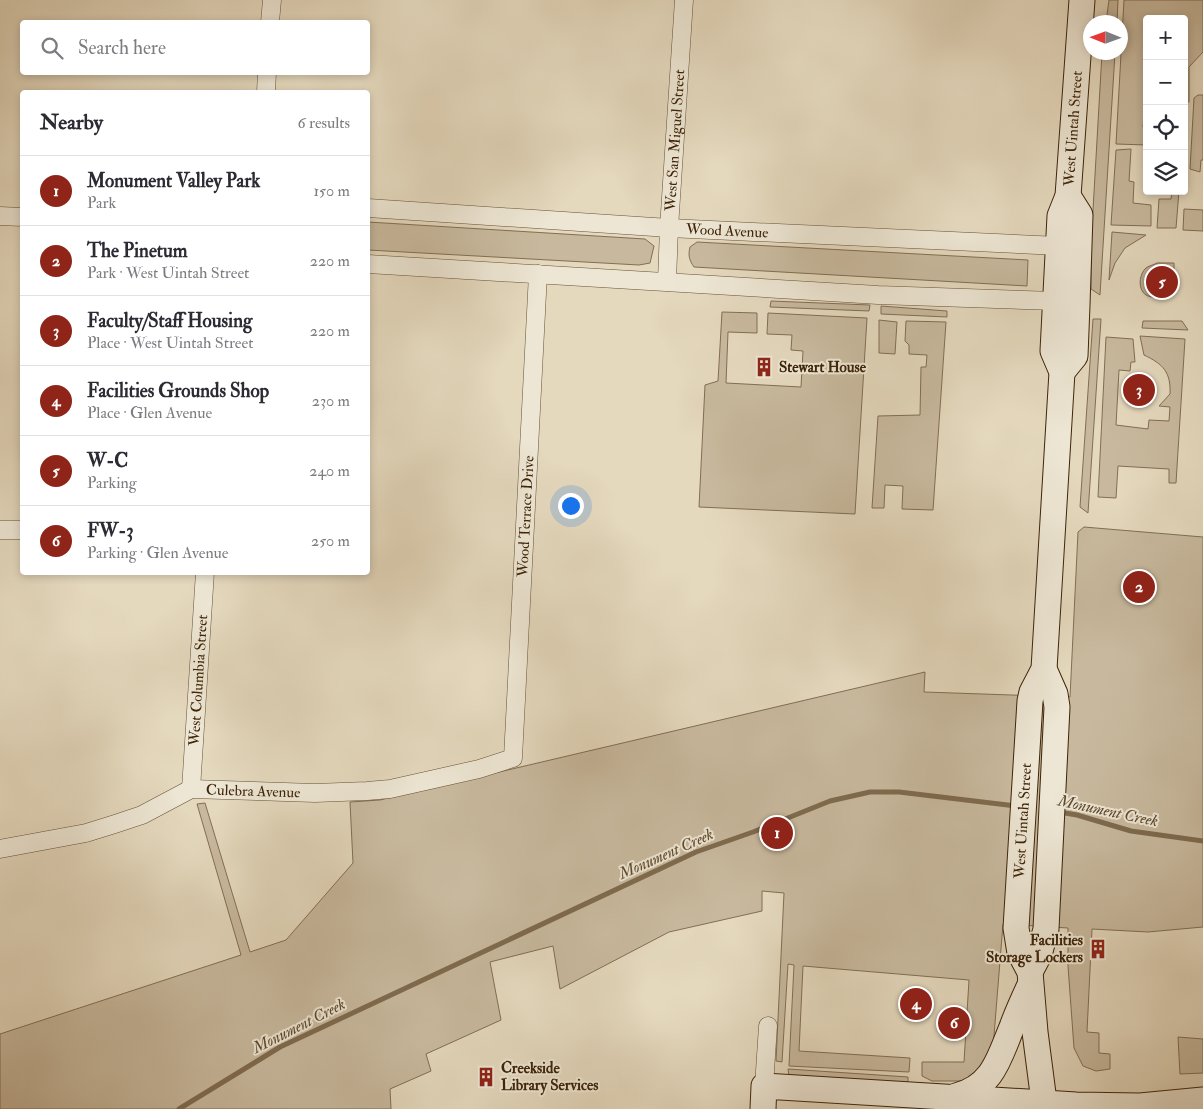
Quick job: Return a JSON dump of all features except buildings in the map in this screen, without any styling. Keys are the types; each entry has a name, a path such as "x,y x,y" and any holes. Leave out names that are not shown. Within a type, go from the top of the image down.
{"main road":[{"name":"West Uintah Street","path":"1044,1106 1030,977 1020,952 1016,928 1028,726 1032,692 1044,669 1062,372 1054,351 1058,246 1060,216 1068,196 1082,1"},
{"name":"West Uintah Street","path":"1062,372 1075,356 1080,215 1068,196"},
{"name":"West Uintah Street","path":"1030,977 1039,955 1046,929 1056,727 1055,694 1044,669"},
{"path":"953,1097 973,1090 989,1077 998,1061 1030,977"},
{"path":"764,1098 953,1097 1044,1106 1140,1106 1203,1100"}],"street":[{"path":"270,20 272,0"},
{"name":"West San Miguel Street","path":"666,281 684,0"},
{"path":"266,90 267,75"},
{"name":"Wood Avenue","path":"370,208 669,228 1058,246"},
{"path":"0,216 20,217"},
{"path":"370,264 878,295 1056,301"},
{"name":"Wood Terrace Drive","path":"513,758 538,274"},
{"path":"0,530 20,530"},
{"name":"West Columbia Street","path":"192,789 205,575"},
{"name":"Culebra Avenue","path":"0,849 86,833 115,824 142,814 192,789 315,793 367,792 390,789 479,769 513,758"},
{"path":"764,1098 768,1026"}],"shaded area":[{"path":"1109,0 1118,0 1117,15 1107,15"},
{"path":"1124,0 1203,0 1203,52 1189,67 1189,102 1188,15 1143,15 1143,145 1116,144 1121,60 1128,60 1128,15 1123,15"},
{"path":"1102,60 1115,60 1100,295 1091,289 1091,245"},
{"path":"1198,95 1203,95 1203,160 1201,160 1200,172 1190,169 1194,98"},
{"path":"1131,149 1129,181 1134,182 1133,203 1151,205 1151,226 1111,225 1116,150"},
{"path":"1172,195 1179,195 1176,228 1157,228 1159,199 1171,199"},
{"path":"1184,209 1203,210 1203,231 1183,230"},
{"path":"370,222 645,239 654,246 650,263 639,265 370,250"},
{"path":"1112,232 1146,235 1125,248 1115,263 1109,280"},
{"path":"697,242 1028,260 1027,286 694,267 689,257 689,250"},
{"path":"1157,263 1174,263 1174,283 1168,283 1159,298 1144,294 1140,283 1144,270"},
{"path":"771,301 870,305 869,311 770,307"},
{"path":"881,306 947,311 947,317 881,314"},
{"path":"722,312 757,313 757,333 728,332 726,383 801,387 803,351 791,350 792,335 767,334 768,313 867,318 855,514 699,507 705,385 718,381"},
{"path":"1093,319 1101,319 1088,513 1080,507"},
{"path":"879,320 897,322 895,354 879,353"},
{"path":"906,321 946,322 933,510 902,509 903,486 885,485 884,508 872,508 878,416 920,415 921,367 926,367 927,355 909,354 909,345 905,341"},
{"path":"1143,321 1182,321 1188,330 1142,328"},
{"path":"1140,336 1185,339 1176,483 1169,483 1169,469 1118,466 1116,498 1098,497 1106,337 1133,339 1135,362 1131,362 1130,371 1119,370 1116,425 1148,429 1149,420 1169,421 1170,407 1159,406 1170,394 1167,374 1161,365 1144,355"},
{"path":"1084,527 1203,537 1203,927 1148,932 1092,929 1087,1032 1099,1033 1099,1053 1110,1054 1110,1069 1096,1071 1083,1066 1074,1048 1068,966 1068,928 1003,924 993,1048 971,1081 932,1081 922,1076 922,1062 964,1062 969,980 803,966 799,1051 910,1058 909,1072 789,1066 794,965 788,964 782,1062 776,1061 784,893 762,891 762,911 669,932 560,989 553,946 490,962 501,1020 426,1054 431,1071 390,1089 391,1109 0,1109 0,1034 241,955 197,804 205,803 250,952 286,940 353,863 350,802 380,800 925,672 924,692 1070,697 1078,532"},
{"path":"1178,1037 1203,1039 1203,1073 1180,1074"},
{"path":"788,1069 908,1077 908,1084 789,1076"}],"waterway":[{"name":"Monument Creek","path":"179,1109 280,1047 696,852 753,832 830,801 870,792 899,792 1016,806"},
{"name":"Monument Creek","path":"1059,812 1077,815 1131,831 1203,841"}],"place":[{"name":"W-C","path":"1162,282"},
{"name":"Stewart House","path":"764,367"},
{"name":"Faculty/Staff Housing","path":"1139,390"},
{"name":"The Pinetum","path":"1139,587"},
{"name":"Monument Valley Park","path":"777,833"},
{"name":"Facilities Storage Lockers","path":"1098,949"},
{"name":"Facilities Grounds Shop","path":"916,1004"},
{"name":"FW-3","path":"954,1023"},
{"name":"Creekside Library Services","path":"486,1077"}]}
